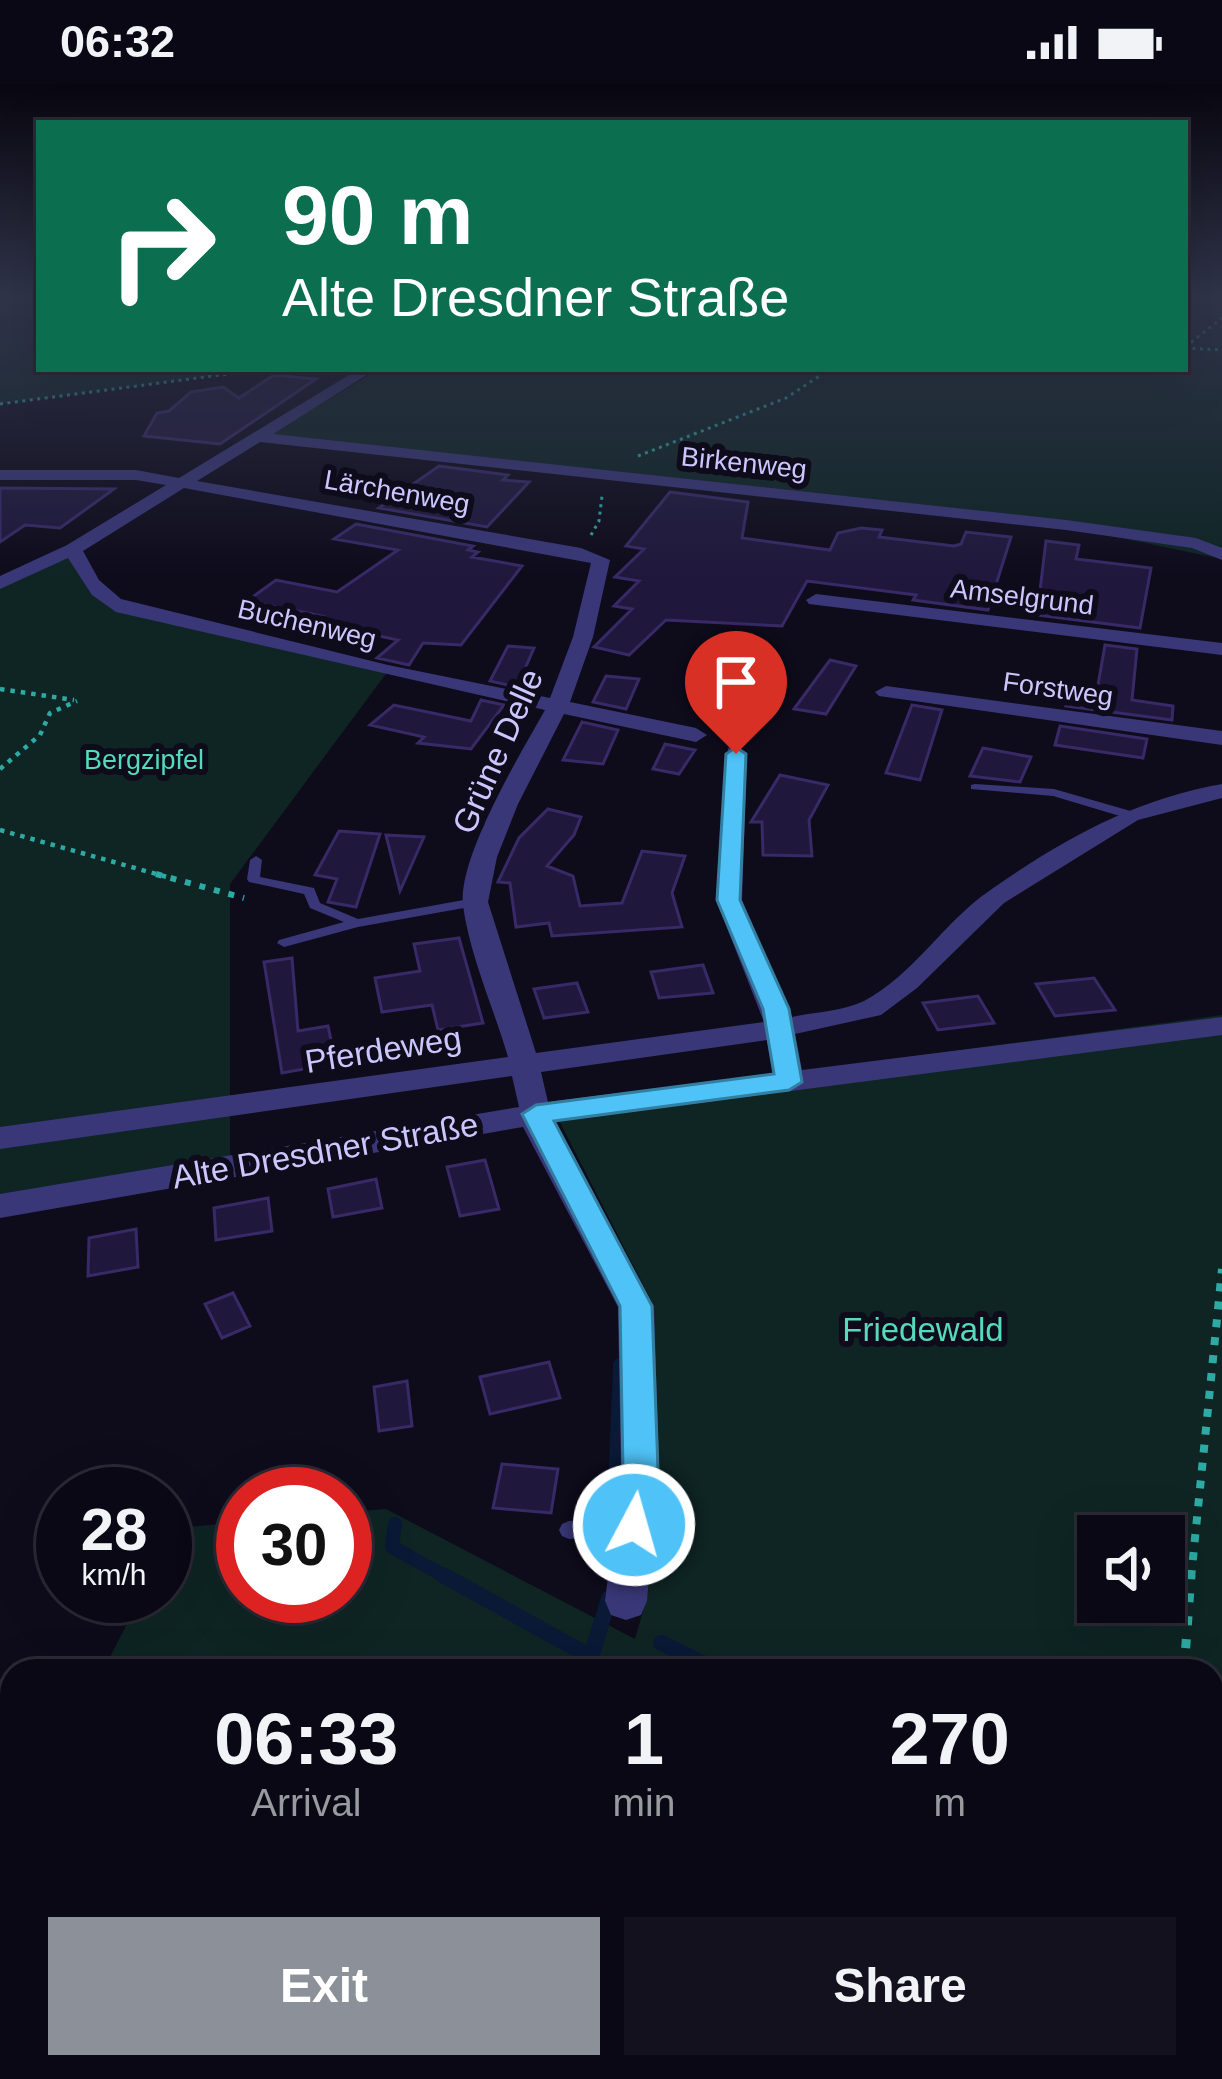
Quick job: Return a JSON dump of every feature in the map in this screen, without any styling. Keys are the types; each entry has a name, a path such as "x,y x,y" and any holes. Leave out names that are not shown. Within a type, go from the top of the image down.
{"street":[{"path":"0,583 73,549 334,390"},
{"name":"Birkenweg","path":"257,437 1066,525 1196,543 1222,555"},
{"name":"Lärchenweg","path":"0,475 115,474 187,482 589,555"},
{"name":"Buchenweg","path":"73,549 82,571 106,600 123,608 696,734"},
{"name":"Grüne Delle","path":"475,902 485,857 506,804 558,705 583,637 601,560 589,555"},
{"name":"Amselgrund","path":"815,600 1222,649"},
{"name":"Forstweg","path":"886,692 1222,738"},
{"path":"736,754 729,900 776,1009 789,1082"},
{"name":"Pferdeweg","path":"0,1138 777,1029 871,1009 907,982 995,898 1130,815 1177,799 1222,791"},
{"path":"475,902 536,1114 636,1306 640,1470 626,1601"},
{"name":"Alte Dresdner Straße","path":"0,1206 536,1114 1222,1026"}],"lane":[{"path":"976,787 1054,793 1130,815"},
{"path":"256,860 253,880 309,891 315,905 357,923"},
{"path":"284,943 357,923 475,902"},
{"path":"569,1530 634,1525"}],"path":[{"path":"0,404 106,390"},
{"path":"589,555 604,475 664,441 786,399 799,390"},
{"path":"0,688 77,700 50,713 40,735 0,769"},
{"path":"0,830 108,863 174,876 202,890 260,901"},
{"path":"1185,1659 1199,1466 1222,1269"}],"green space":[{"path":"0,390 106,390 0,404"},
{"path":"344,390 1222,390 1222,559 1030,519 265,437"},
{"name":"Bergzipfel","path":"73,549 105,600 388,671 230,884 230,1167 0,1206 0,583"},
{"name":"Friedewald","path":"1222,1015 1222,1659 109,1659 127,1623 192,1623 192,1527 216,1524 216,1623 372,1623 372,1510 386,1509 635,1639 648,1594 652,1302 551,1105"}],"building":[{"path":"228,390 239,398 251,390 300,390 220,444 144,436 157,413 169,411 191,392"},
{"path":"439,466 529,482 487,527 379,508"},
{"path":"0,488 114,489 60,528 25,525 0,542"},
{"path":"670,492 748,502 742,538 830,550 838,533 861,528 882,530 879,537 954,546 961,544 966,532 1011,537 988,610 807,581 782,626 666,620 629,655 594,647 632,609 614,606 639,581 615,577 644,549 626,546"},
{"path":"356,524 473,546 468,550 478,552 472,557 522,566 461,645 423,643 409,665 377,658 398,640 314,622 322,616 247,601 276,580 337,592 398,550 334,539"},
{"path":"1046,541 1079,545 1076,559 1151,568 1140,628 1037,615"},
{"path":"1105,645 1137,649 1132,700 1173,706 1172,720 1066,706 1070,692 1096,696"},
{"path":"508,646 534,648 517,687 490,681"},
{"path":"830,660 856,666 826,714 794,709"},
{"path":"606,676 639,679 626,709 593,702"},
{"path":"481,700 504,705 471,749 418,743 424,737 370,725 394,705 471,721"},
{"path":"912,705 942,710 920,780 886,773"},
{"path":"582,722 618,730 603,764 563,760"},
{"path":"1060,726 1147,739 1143,758 1055,745"},
{"path":"665,744 695,750 679,774 653,769"},
{"path":"983,748 1031,757 1020,782 970,776"},
{"path":"780,775 828,785 809,820 812,856 763,855 762,822 751,822"},
{"path":"548,809 581,817 574,835 547,866 573,876 580,906 622,903 642,851 685,856 672,893 682,927 552,936 549,923 516,927 510,883 498,882 519,838"},
{"path":"339,831 380,834 356,907 328,902 337,879 315,875"},
{"path":"386,835 424,837 400,891"},
{"path":"459,938 483,1023 438,1030 432,1005 382,1012 375,978 420,971 414,944"},
{"path":"292,958 298,1031 328,1026 336,1063 282,1073 264,962"},
{"path":"703,965 713,993 659,998 651,972"},
{"path":"1094,978 1115,1010 1055,1016 1036,984"},
{"path":"577,983 588,1012 544,1018 534,989"},
{"path":"978,996 994,1023 938,1030 923,1003"},
{"path":"485,1160 499,1209 460,1216 447,1167"},
{"path":"376,1179 382,1208 333,1217 328,1189"},
{"path":"268,1198 272,1231 216,1240 214,1208"},
{"path":"136,1229 138,1267 88,1276 89,1238"},
{"path":"233,1293 250,1326 222,1338 205,1304"},
{"path":"549,1362 560,1398 490,1414 480,1377"},
{"path":"407,1381 412,1426 379,1431 374,1387"},
{"path":"502,1464 558,1469 551,1513 493,1508"}],"waterway":[{"path":"614,1510 620,1365"},
{"path":"395,1524 392,1547 448,1578"},
{"path":"443,1575 591,1657"},
{"path":"591,1657 609,1598"},
{"path":"661,1643 694,1659"}],"route":[{"path":"634,1525 640,1470 636,1306 539,1128 536,1114 789,1082 776,1009 729,900 736,754"}]}
